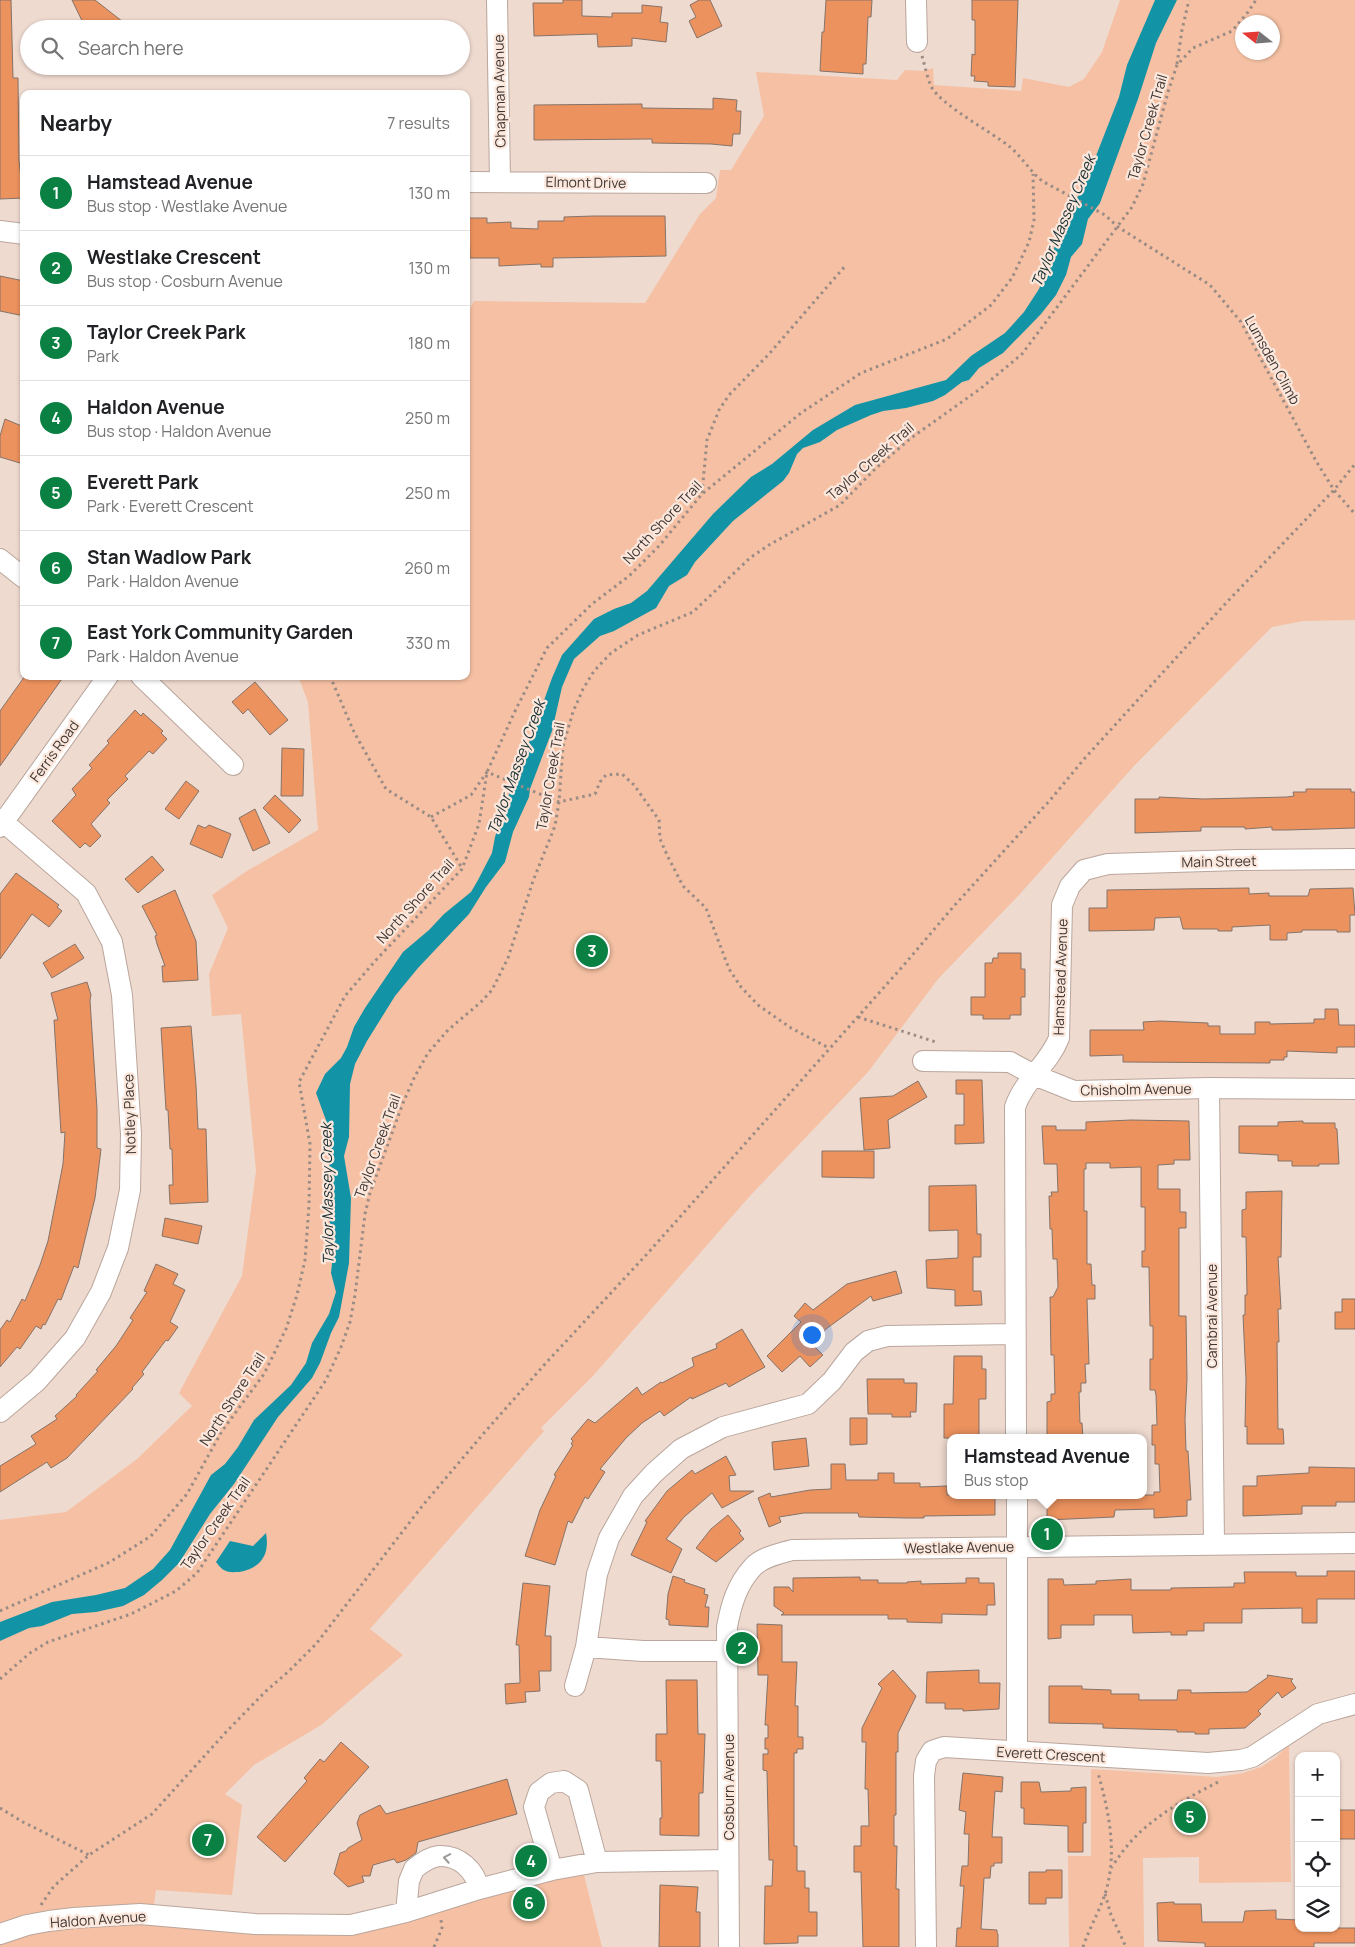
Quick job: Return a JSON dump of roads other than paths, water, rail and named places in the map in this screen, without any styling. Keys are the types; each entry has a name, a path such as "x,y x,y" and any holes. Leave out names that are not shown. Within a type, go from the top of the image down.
{"street":[{"name":"Chapman Avenue","path":"497,0 500,181"},
{"path":"916,0 916,42"},
{"name":"Elmont Drive","path":"470,182 706,183"},
{"path":"0,231 20,234"},
{"path":"0,559 20,575"},
{"name":"Ferris Road","path":"1,823 105,680"},
{"path":"145,680 234,765"},
{"name":"Notley Place","path":"0,1412 37,1381 75,1338 100,1292 118,1248 130,1190 132,1134 122,995 112,942 86,893 1,823"},
{"name":"Main Street","path":"1084,870 1108,864 1123,863 1355,859"},
{"name":"Hamstead Avenue","path":"1016,1434 1014,1334 1015,1107 1017,1099 1053,1052 1058,1038 1062,905 1070,886 1084,870"},
{"name":"Chisholm Avenue","path":"923,1061 1010,1062 1034,1075 1074,1091 1209,1088 1355,1089"},
{"name":"Cambrai Avenue","path":"1209,1088 1214,1544"},
{"path":"575,1686 586,1647 597,1574 609,1538 633,1496 654,1473 681,1449 723,1427 808,1404 832,1381 854,1352 868,1341 887,1336 1014,1334"},
{"path":"1016,1499 1017,1751"},
{"name":"Westlake Avenue","path":"727,1627 732,1602 754,1566 772,1556 792,1550 1355,1543"},
{"name":"Cosburn Avenue","path":"727,1627 729,1947"},
{"path":"586,1647 643,1651 727,1651"},
{"name":"Everett Crescent","path":"926,1947 924,1776 926,1761 932,1751 944,1747 1208,1763 1240,1760 1252,1757 1318,1714 1355,1704"},
{"path":"552,1870 534,1807 539,1792 551,1783 564,1781 578,1790 597,1862"},
{"path":"406,1912 409,1881 414,1869 438,1856 457,1860 468,1867 477,1879 479,1888"},
{"name":"Haldon Avenue","path":"0,1934 27,1925 74,1918 140,1914 255,1924 333,1926 371,1921 406,1912 479,1888 552,1870 597,1862 728,1860"}],"water":[{"name":"Taylor Massey Creek","path":"1155,0 1177,0 1156,43 1138,99 1100,203 1088,219 1082,244 1071,257 1066,275 1056,295 1041,314 1003,353 979,368 969,380 962,382 945,395 933,401 871,415 837,430 820,442 803,448 797,454 789,473 783,481 733,521 695,562 687,575 669,586 656,608 614,631 600,636 574,659 562,687 552,731 530,789 529,797 513,832 505,862 469,914 418,968 395,996 355,1064 350,1084 349,1137 344,1156 351,1198 349,1263 339,1317 312,1378 278,1417 234,1484 210,1514 179,1563 162,1580 144,1595 123,1606 96,1612 72,1614 42,1626 29,1628 0,1641 0,1622 52,1602 125,1588 153,1569 170,1550 211,1475 225,1464 254,1420 291,1385 306,1363 312,1343 329,1314 336,1292 331,1273 334,1244 324,1193 330,1161 327,1123 316,1093 325,1074 341,1058 354,1027 365,1008 403,952 471,892 478,880 492,853 495,837 513,782 562,655 594,619 631,603 647,591 713,514 751,477 772,464 813,430 855,405 946,380 971,356 1005,333 1024,312 1039,289 1056,243 1085,184 1119,97 1127,65"},
{"path":"266,1533 267,1548 265,1554 258,1564 253,1567 239,1572 229,1572 216,1562 230,1541 253,1546"}],"place":[{"name":"Taylor Creek Park","path":"592,951"},
{"name":"Hamstead Avenue","path":"1047,1534"},
{"name":"Westlake Crescent","path":"742,1648"},
{"name":"Everett Park","path":"1190,1817"},
{"name":"East York Community Garden","path":"208,1840"},
{"name":"Haldon Avenue","path":"531,1861"},
{"name":"Stan Wadlow Park","path":"529,1903"}]}
